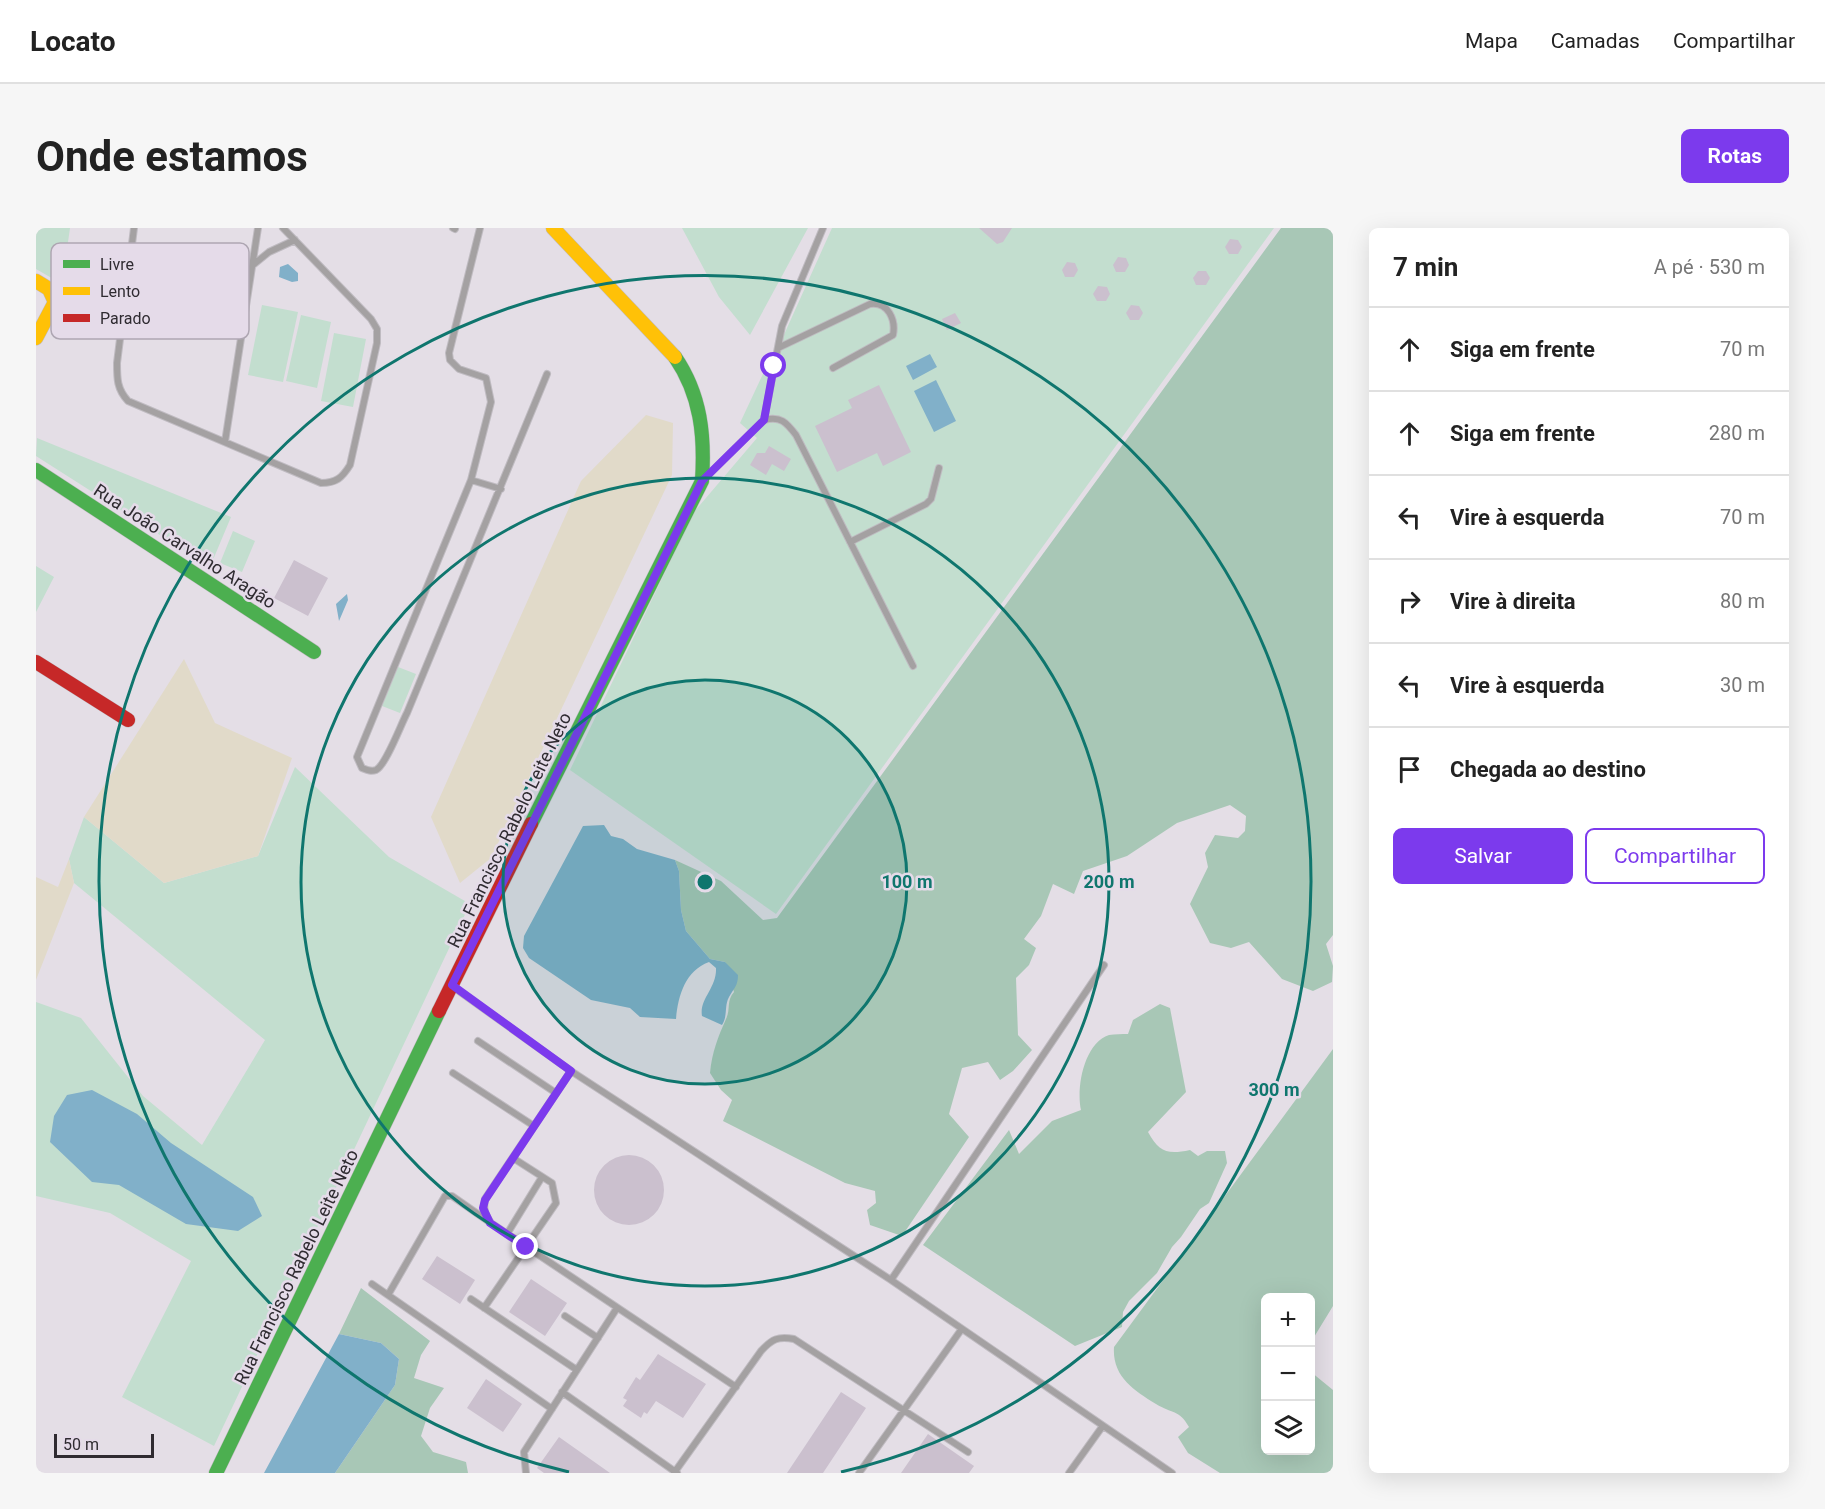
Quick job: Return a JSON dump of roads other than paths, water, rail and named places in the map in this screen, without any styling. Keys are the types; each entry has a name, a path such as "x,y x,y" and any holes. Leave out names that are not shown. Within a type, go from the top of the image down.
{"street":[{"name":"Rua Francisco Rabelo Leite Neto","path":"216,1473 452,985 702,481 704,452 700,410 687,375 671,350 553,228"},
{"path":"36,281 51,294"},
{"path":"36,338 51,310"},
{"name":"Rua João Carvalho Aragão","path":"36,470 314,652"},
{"path":"36,662 128,720"}],"lane":[{"path":"132,243 134,228"},
{"path":"249,291 258,228"},
{"path":"120,339 116,381 121,394 128,401 321,483 332,483 342,477 350,465 374,360 377,329 371,319 284,228"},
{"path":"480,228 449,353 452,364 486,378 490,387 491,402 471,480 360,747 358,764 368,771 379,768 407,712 547,374"},
{"path":"764,420 786,313 823,228"},
{"path":"253,266 269,252 295,240"},
{"path":"778,348 870,304 882,305 890,312 894,321 893,335 833,368"},
{"path":"225,442 241,339"},
{"path":"702,481 764,420 776,417 786,422 796,435 913,666"},
{"path":"850,542 926,504 931,499 939,468"},
{"path":"471,480 501,489"},
{"path":"891,1280 1104,965"},
{"path":"452,985 571,1071 891,1280 1172,1473"},
{"path":"478,1041 556,1094"},
{"path":"490,1223 483,1208 485,1200 571,1071"},
{"path":"453,1073 534,1126"},
{"path":"484,1308 556,1203 552,1183 513,1158"},
{"path":"507,1234 542,1177"},
{"path":"388,1295 445,1197 452,1196 736,1388"},
{"path":"372,1284 552,1409"},
{"path":"471,1299 577,1370"},
{"path":"526,1473 524,1452 617,1308"},
{"path":"566,1316 598,1338"},
{"path":"860,1473 961,1330"},
{"path":"562,1392 676,1473 770,1340 782,1336 794,1339 968,1452"},
{"path":"1069,1473 1102,1427"}],"water":[{"path":"288,264 298,273 298,281 292,282 279,277 280,267"},
{"path":"930,354 937,367 913,380 906,366"},
{"path":"936,380 956,421 934,432 914,391"},
{"path":"347,594 348,600 339,621 336,604"},
{"path":"604,825 611,836 623,839 637,849 675,860 679,871 681,910 686,931 710,959 725,962 738,975 728,1000 722,1025 702,1016 703,1004 716,975 716,968 709,962 694,971 684,985 676,1019 640,1017 630,1008 591,1000 529,958 523,948 524,936 583,826"},
{"path":"92,1090 137,1114 171,1143 253,1197 262,1216 238,1231 186,1224 119,1185 92,1182 50,1142 54,1116 67,1095"},
{"path":"339,1334 381,1343 399,1359 395,1385 335,1473 264,1473"}]}
